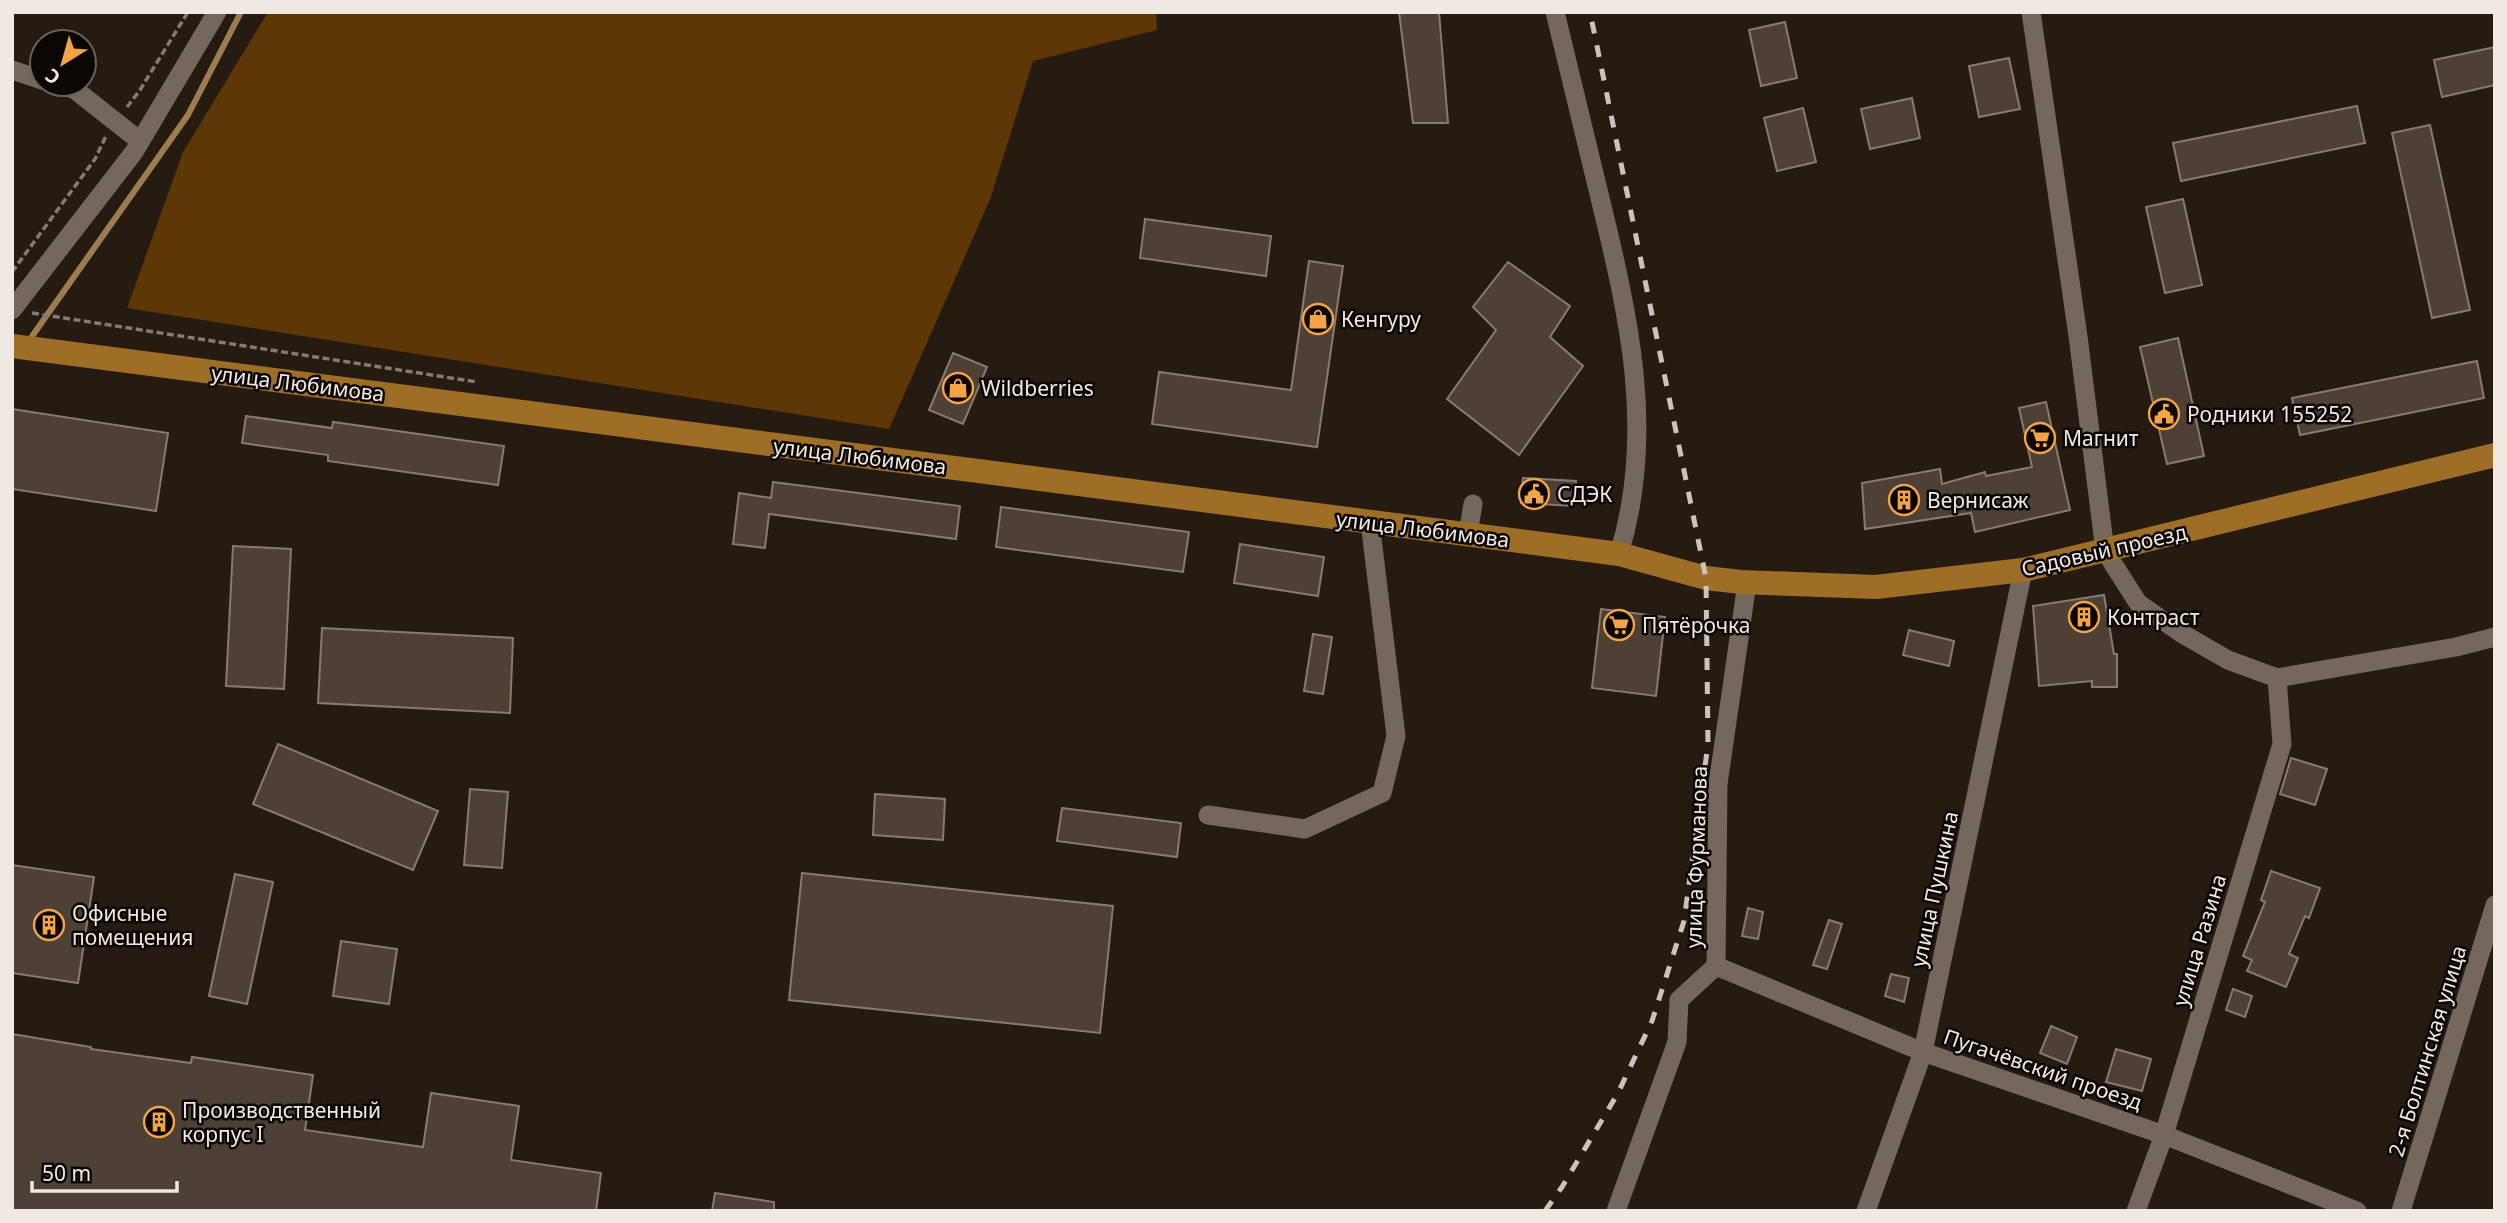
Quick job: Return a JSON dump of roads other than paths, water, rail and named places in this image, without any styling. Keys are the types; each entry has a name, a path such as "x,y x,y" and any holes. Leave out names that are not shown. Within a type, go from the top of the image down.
{"main road":[{"name":"улица Любимова","path":"23,347 1619,554 1706,578"},
{"name":"Садовый проезд","path":"1706,578 1747,583 1876,587 2023,570 2495,455"}],"street":[{"path":"12,310 140,141 217,12"},
{"path":"1555,12 1608,230 1632,345 1638,439 1626,531 1619,554"},
{"path":"2031,12 2078,336 2105,551 2138,604 2228,660 2277,678 2456,647 2495,637"},
{"path":"85,98 140,141"},
{"path":"1468,534 1473,503"},
{"path":"1208,815 1305,829 1382,793 1396,736 1370,522"},
{"name":"улица Пушкина","path":"1866,1211 1923,1052 2023,570"},
{"name":"улица Фурманова","path":"1716,966 1718,784 1747,583"},
{"name":"улица Разина","path":"2136,1211 2164,1135 2283,744 2277,678"},
{"name":"2-я Болтинская улица","path":"2401,1211 2495,905"},
{"path":"1616,1211 1677,1042 1679,1000 1716,966"},
{"name":"Пугачёвский проезд","path":"1716,966 1923,1052 2164,1135 2357,1211"}],"waterway":[{"path":"28,342 188,115 241,12"}],"railway":[{"path":"1545,1211 1618,1093 1652,1021 1684,921 1708,744 1706,578 1590,12"}],"place":[{"name":"Кенгуру","path":"1318,319"},
{"name":"Wildberries","path":"958,388"},
{"name":"Родники 155252","path":"2164,414"},
{"name":"Магнит","path":"2040,438"},
{"name":"СДЭК","path":"1534,494"},
{"name":"Вернисаж","path":"1904,500"},
{"name":"Контраст","path":"2084,617"},
{"name":"Пятёрочка","path":"1619,625"},
{"name":"Офисные помещения","path":"49,925"},
{"name":"Производственный корпус I","path":"159,1122"}]}
